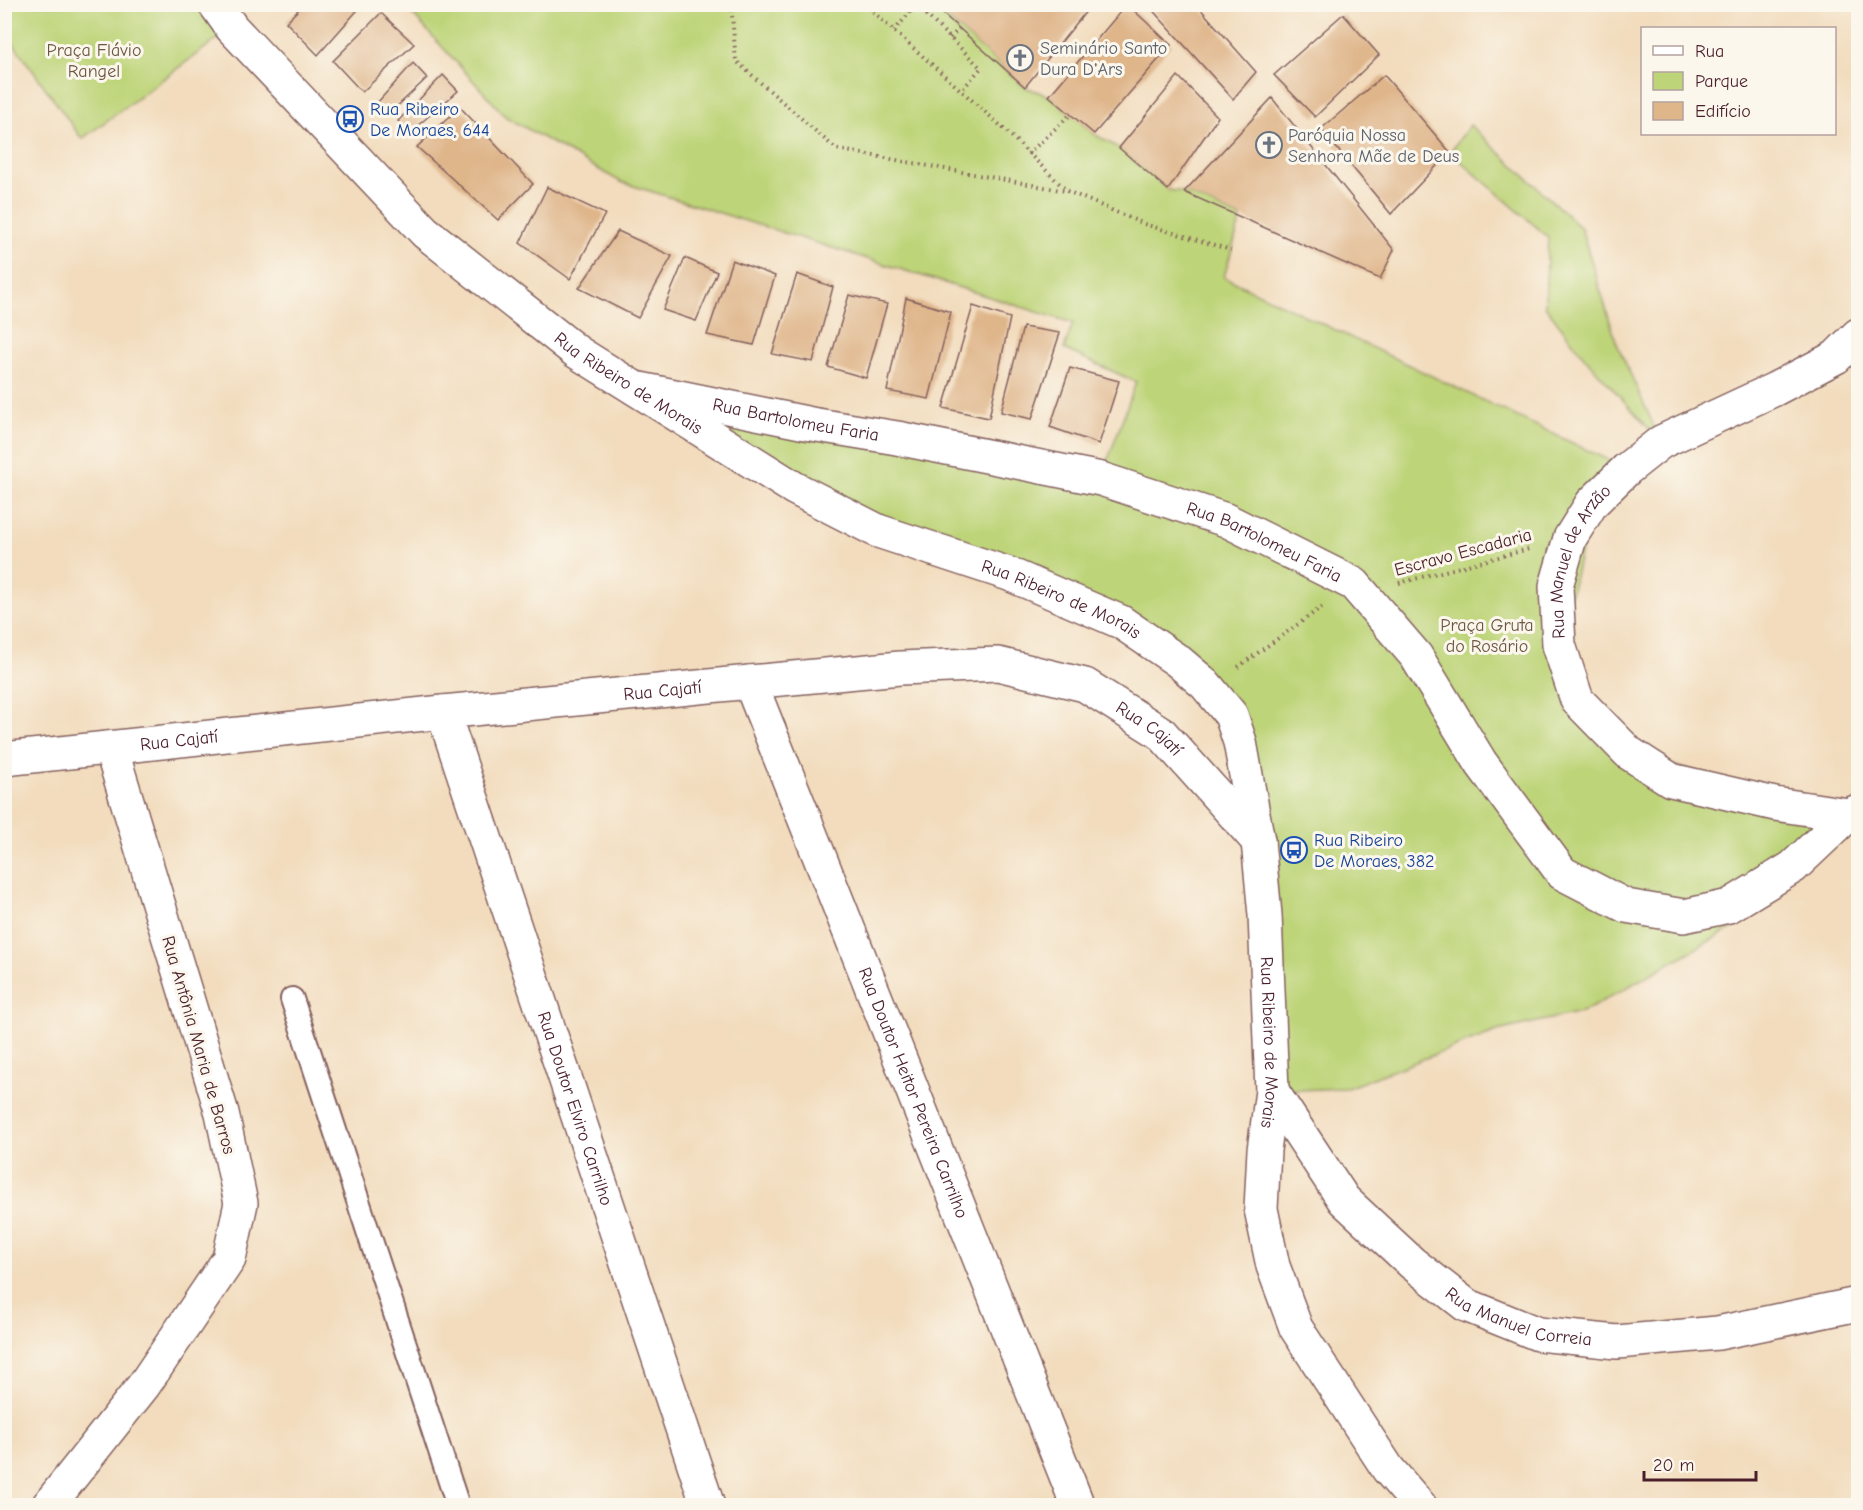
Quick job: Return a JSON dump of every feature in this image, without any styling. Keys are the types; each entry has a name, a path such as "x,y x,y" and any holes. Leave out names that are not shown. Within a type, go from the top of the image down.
{"street":[{"name":"Rua Ribeiro de Morais","path":"215,4 232,28 425,232 578,352 794,488 878,531 1009,574 1121,622 1178,661 1205,684 1231,715 1240,742 1258,841 1265,915 1272,1091 1264,1150 1261,1209 1273,1266 1296,1328 1388,1469 1420,1506"},
{"name":"Rua Manuel de Arzão","path":"1853,813 1775,804 1671,780 1629,753 1577,700 1559,645 1556,586 1570,538 1592,503 1627,469 1661,442 1775,389 1836,357 1858,334"},
{"name":"Rua Bartolomeu Faria","path":"633,388 1101,479 1226,520 1358,589 1416,656 1481,763 1562,873 1626,906 1684,916 1729,906 1792,867 1853,813"},
{"name":"Rua Cajatí","path":"4,759 443,711 900,668 998,664 1085,685 1161,733 1258,841"},
{"name":"Rua Doutor Heitor Pereira Carrilho","path":"750,682 1078,1506"},
{"name":"Rua Doutor Elviro Carrilho","path":"443,711 708,1506"},
{"name":"Rua Antônia Maria de Barros","path":"48,1506 144,1385 229,1259 241,1203 222,1113 111,748"},
{"name":"Rua Manuel Correia","path":"1272,1091 1344,1200 1412,1263 1466,1305 1538,1334 1617,1342 1718,1333 1858,1304"}],"lane":[{"path":"292,999 458,1506"}],"path":[{"path":"731,4 736,61 836,149 1067,191 1144,224 1232,250"},
{"path":"864,4 1067,191"},
{"path":"870,10 874,4"},
{"path":"894,31 916,5 981,68 961,91"},
{"path":"950,38 959,29"},
{"path":"1028,154 1071,114"},
{"name":"Escravo Escadaria","path":"1205,684 1230,673 1358,589 1437,572 1570,538"}],"green space":[{"name":"Praça Flávio Rangel","path":"4,5 215,5 232,28 82,139 5,32"},
{"name":"Praça Gruta do Rosário","path":"404,5 932,5 1025,87 1049,96 1094,134 1119,148 1168,190 1184,192 1241,218 1224,277 1627,469 1592,503 1559,645 1629,753 1848,815 1793,867 1770,907 1585,1011 1497,1031 1347,1088 1272,1091 1240,742 1178,661 878,531 633,388 1101,479 1136,382 1064,349 1073,323 621,182 506,117"},
{"path":"1470,125 1581,228 1617,344 1661,442 1585,358 1545,306 1548,237 1450,152"}],"building":[{"path":"304,4 363,4 318,55 286,22"},
{"name":"Seminário Santo Dura D'Ars","path":"932,4 1092,4 1025,87"},
{"path":"1127,4 1171,45 1094,134 1049,96"},
{"path":"1147,4 1196,4 1256,72 1233,99"},
{"path":"381,13 414,44 362,92 333,61"},
{"path":"1343,14 1379,55 1315,117 1274,75"},
{"path":"413,63 427,78 389,114 377,103"},
{"path":"443,75 458,91 409,133 398,121"},
{"path":"1384,75 1450,152 1391,214 1321,129"},
{"path":"1178,76 1218,117 1168,190 1119,148"},
{"name":"Paróquia Nossa Senhora Mãe de Deus","path":"1272,98 1394,250 1380,279 1184,192"},
{"path":"460,107 533,184 498,220 417,147"},
{"path":"547,187 605,214 570,279 520,243"},
{"path":"618,231 672,256 638,318 579,288"},
{"path":"685,258 717,272 696,321 663,310"},
{"path":"732,260 775,276 754,345 707,335"},
{"path":"797,274 833,287 813,362 772,354"},
{"path":"849,295 887,304 866,378 828,367"},
{"path":"906,298 951,312 929,399 887,391"},
{"path":"973,306 1010,318 989,418 943,408"},
{"path":"1023,327 1060,333 1032,419 1001,412"},
{"path":"1070,368 1119,381 1099,444 1050,427"}],"place":[{"name":"Seminário Santo Dura D'Ars","path":"1020,58"},
{"name":"Rua Ribeiro De Moraes, 644","path":"350,119"},
{"name":"Paróquia Nossa Senhora Mãe de Deus","path":"1269,145"},
{"name":"Rua Ribeiro De Moraes, 382","path":"1294,850"}]}
